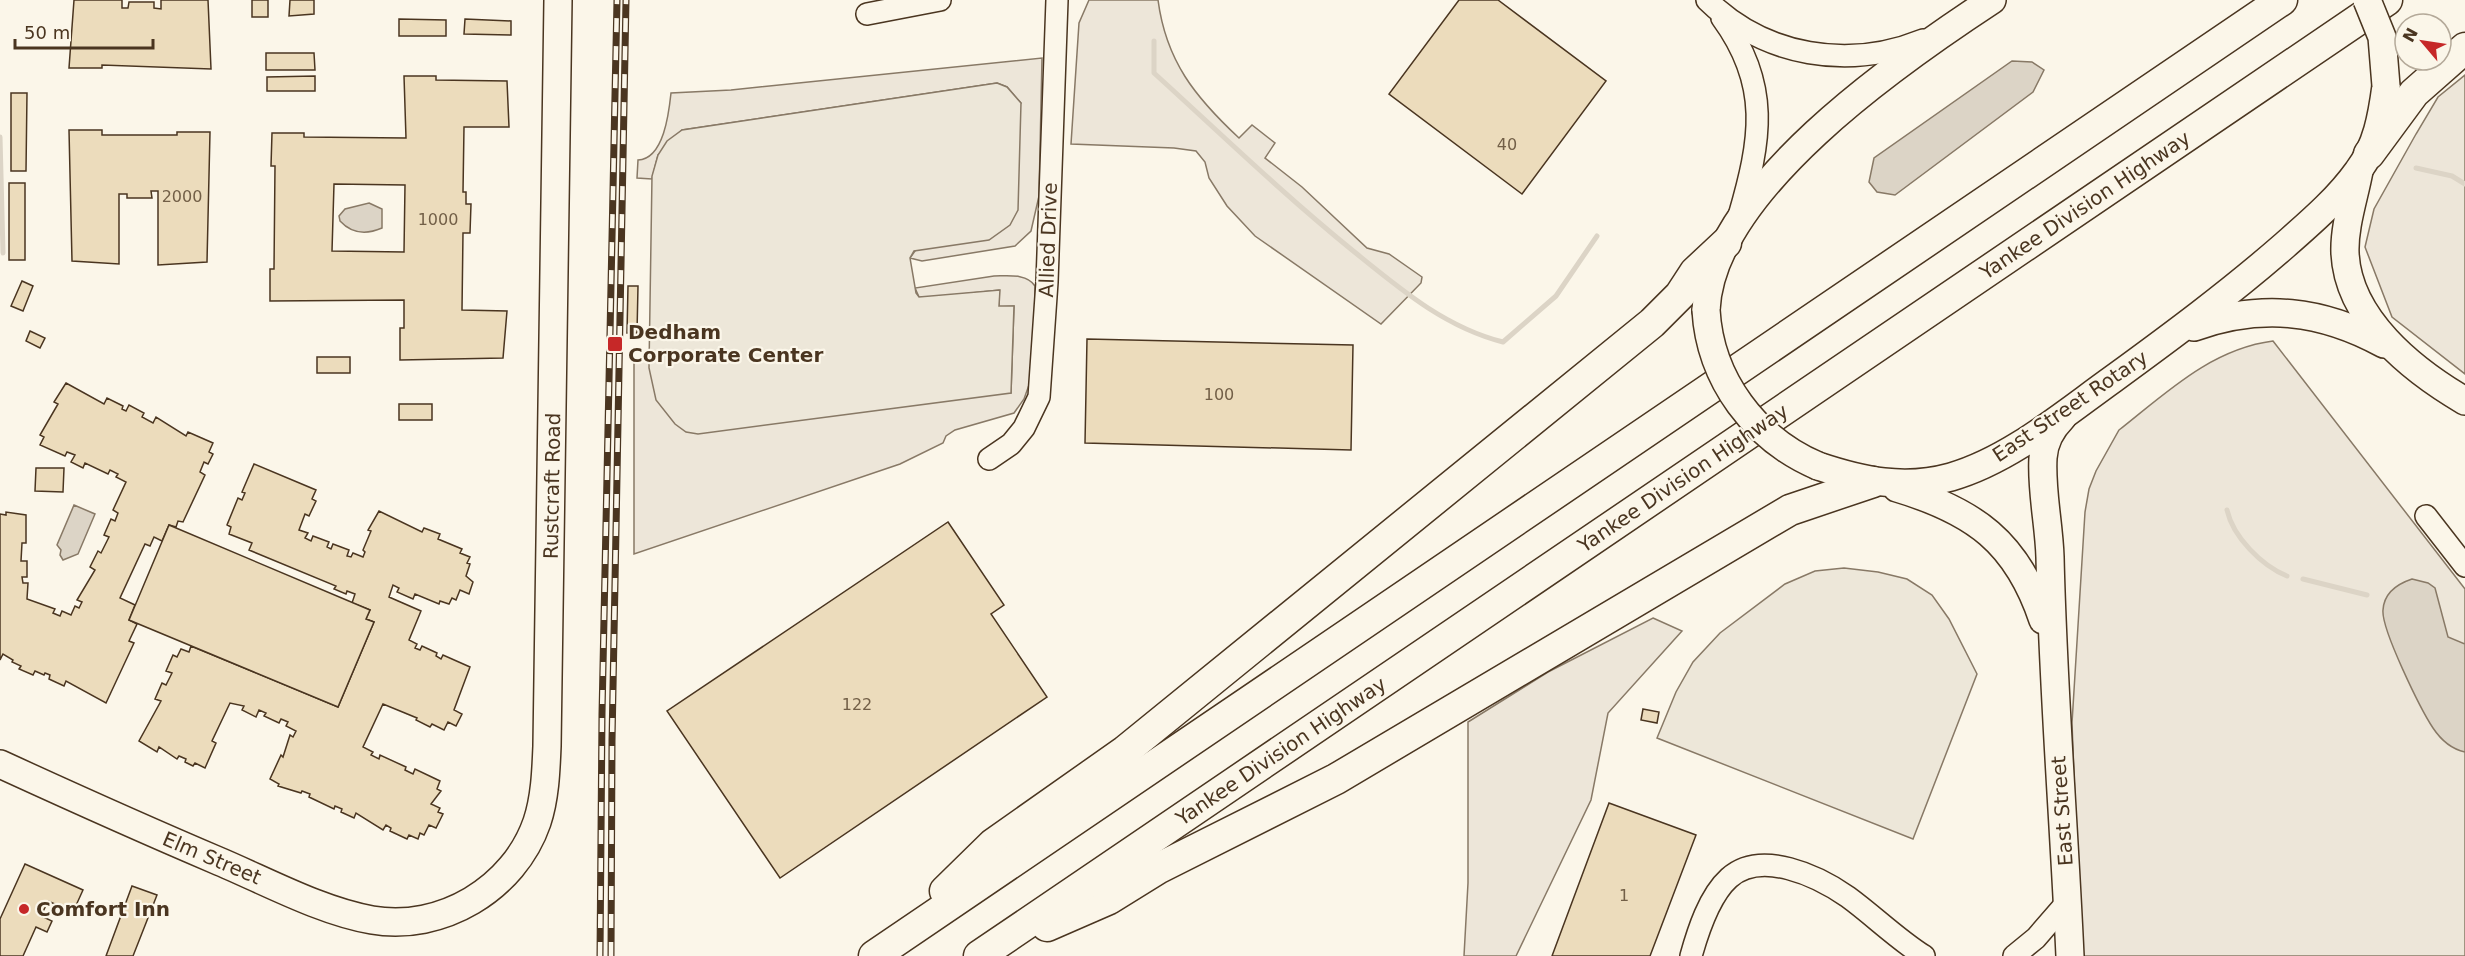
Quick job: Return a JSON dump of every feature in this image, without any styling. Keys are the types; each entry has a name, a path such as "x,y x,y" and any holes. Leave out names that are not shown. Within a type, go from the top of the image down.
{"highway":[{"path":"884,949 2282,0"},
{"name":"Yankee Division Highway","path":"981,954 2387,0"},
{"path":"2364,162 2414,93 2465,48"},
{"path":"884,949 993,844 1125,751 1652,323 1680,295 1695,272 1731,234"},
{"path":"981,954 1109,899 1159,868 1336,779 1790,510 1878,483"}],"main road":[{"name":"Rustcraft Road","path":"431,917 471,902 486,892 515,863 537,822 545,776 558,0"},
{"name":"East Street Rotary","path":"1992,0 1882,77 1835,117 1775,176 1731,234 1713,273 1706,310 1717,360 1742,408 1771,440 1818,466 1878,483 1930,482 1971,470 2000,455 2080,402 2177,333 2311,222 2364,162 2377,136 2386,86 2382,37 2367,0"},
{"path":"2364,162 2346,234 2347,270 2353,290 2367,315 2401,354"},
{"path":"2177,333 2212,320 2238,315 2296,313 2334,320 2401,354 2465,401"},
{"name":"East Street","path":"2070,956 2052,665 2049,548 2043,456 2051,431 2080,402"},
{"name":"East Street","path":"1878,483 1923,496 1958,511 2001,544 2021,568 2031,586 2043,619 2052,665"},
{"name":"Elm Street","path":"0,764 177,843 346,914 396,923 431,917"}],"street":[{"path":"867,14 940,0"},
{"name":"Allied Drive","path":"989,459 1011,444 1024,428 1039,397 1042,377 1057,0"},
{"path":"1711,4 1750,31 1779,45 1841,57 1876,55 1901,49 1958,23"},
{"path":"1711,4 1735,35 1745,55 1757,98 1758,140 1731,234"},
{"path":"2426,516 2465,566"},
{"path":"1690,956 1709,909 1722,885 1730,876 1744,869 1772,865 1825,884 1846,896 1901,950 1924,956"},
{"path":"2014,956 2036,938 2067,901"}],"shaded area":[{"path":"1089,0 1158,0 1168,42 1176,60 1209,108 1239,138 1252,125 1275,143 1265,158 1302,187 1367,248 1389,254 1422,277 1421,283 1381,324 1255,236 1227,206 1209,178 1205,162 1196,151 1071,144 1079,23"},
{"path":"1042,58 1039,196 1031,231 1015,246 922,261 910,258 1021,103 1007,87 997,83 682,130 658,155 652,179 637,178 638,160 647,158 654,152 664,133 671,93 731,90"},
{"path":"2012,61 2032,62 2044,70 2033,92 1895,195 1877,192 1869,182 1874,158"},
{"path":"2465,75 2465,374 2392,317 2365,247 2374,209 2416,134 2438,97"},
{"path":"997,83 1007,87 1021,103 1018,210 1010,225 989,240 914,251 910,258 916,293 919,297 1000,290 999,306 1014,306 1011,393 698,434 686,432 675,424 656,400 649,368 652,176 658,155 667,141 682,130"},
{"path":"369,203 382,209 382,228 370,232 354,231 340,221 339,216 345,209"},
{"path":"994,276 1022,277 1035,286 1034,351 1029,385 1024,399 1014,413 955,430 946,436 943,443 900,464 634,554 634,359 650,361 650,368 1011,393 1014,306 999,307 999,290 924,298 919,297 915,288"},
{"path":"2273,341 2465,589 2465,956 2081,956 2072,723 2085,512 2089,489 2096,471 2119,430 2172,388 2209,363 2229,353"},
{"path":"74,505 95,514 78,554 63,560 60,555 61,550 57,545"},
{"path":"1844,568 1878,572 1907,579 1932,595 1949,619 1977,674 1913,839 1657,738 1676,692 1693,662 1720,633 1785,584 1815,571"},
{"path":"2412,579 2428,583 2435,588 2448,637 2465,644 2465,752 2447,743 2433,728 2411,688 2388,634 2383,610 2386,599 2396,587"},
{"path":"1653,618 1682,631 1608,713 1591,800 1516,956 1464,956 1468,883 1468,722 1548,672"}],"building":[{"path":"74,0 122,0 122,8 128,8 129,2 154,2 154,8 161,9 161,0 208,0 211,69 102,65 102,68 69,68"},
{"path":"252,0 268,0 268,17 252,17"},
{"path":"290,0 314,0 314,14 289,16"},
{"path":"1459,0 1498,0 1606,81 1522,194 1389,94"},
{"path":"399,19 446,20 446,36 399,36"},
{"path":"465,19 511,21 511,35 464,34"},
{"path":"266,53 314,53 315,70 266,70"},
{"path":"315,76 315,91 267,91 267,77"},
{"path":"404,76 436,76 436,80 507,81 509,127 464,127 463,192 466,192 466,204 471,204 470,233 463,233 462,310 507,311 503,358 400,360 400,328 404,328 404,300 270,301 270,269 274,269 275,166 271,166 272,133 304,133 304,137 406,138","holes":["334,184 405,185 404,252 332,251"]},
{"path":"11,93 27,93 26,171 11,171"},
{"path":"69,130 102,130 102,135 177,135 177,132 210,132 207,262 158,265 158,191 151,191 152,198 127,198 127,194 119,194 119,264 72,261"},
{"path":"9,183 25,183 25,260 9,260"},
{"path":"22,281 33,286 23,311 11,306"},
{"path":"628,286 638,286 637,333 627,333"},
{"path":"30,331 45,338 40,348 26,341"},
{"path":"1087,339 1353,345 1351,450 1085,443"},
{"path":"317,357 350,357 350,373 317,373"},
{"path":"66,383 104,404 107,398 123,406 122,409 126,411 129,405 144,413 142,417 153,423 156,417 186,436 188,432 213,443 209,452 213,454 208,464 204,462 200,472 205,475 183,522 178,521 176,527 169,525 162,541 154,537 150,546 145,544 120,598 135,605 129,620 137,624 129,641 134,643 106,703 66,681 64,686 49,679 50,675 45,673 44,675 35,671 33,675 19,669 21,666 3,654 0,660 0,514 6,515 6,512 26,515 26,543 22,543 21,561 27,561 27,577 22,577 23,583 28,583 27,599 55,609 53,613 60,616 62,611 71,615 75,606 79,608 82,602 77,600 95,570 90,567 98,551 101,553 109,537 104,535 111,519 115,521 118,513 113,510 126,482 116,477 118,474 110,470 108,474 85,463 83,468 71,462 75,455 67,452 65,456 40,445 44,437 40,435 58,404 54,402"},
{"path":"399,404 432,404 432,420 399,420"},
{"path":"254,464 316,490 312,499 316,501 309,516 305,514 299,530 308,533 305,538 311,541 313,536 329,542 327,547 331,549 333,544 349,550 347,556 351,557 353,553 363,557 365,552 363,550 371,531 368,530 379,511 422,532 424,528 440,534 438,539 462,549 460,553 470,557 466,576 473,582 469,594 460,590 456,600 452,598 449,604 440,601 439,604 415,594 413,599 397,592 399,588 393,585 389,597 421,611 409,640 417,644 415,648 420,650 422,646 437,653 436,656 441,659 443,655 470,667 454,710 462,714 456,726 448,722 444,730 432,724 430,727 416,720 417,718 383,704 363,747 373,752 371,755 379,759 380,755 406,767 405,770 413,774 415,769 440,781 437,789 441,791 431,804 440,808 438,812 443,814 436,828 429,825 424,835 420,833 418,839 409,835 407,839 390,831 391,828 386,825 383,830 356,813 354,818 341,812 342,809 335,806 334,809 309,797 310,794 278,786 279,784 270,779 281,755 283,757 290,735 293,737 296,731 286,726 288,722 281,719 279,723 264,716 266,713 259,710 256,717 242,710 244,706 230,703 212,741 216,743 205,768 195,763 193,766 179,756 177,759 159,747 157,752 139,741 161,701 155,699 162,683 166,685 172,673 166,671 173,655 177,657 181,649 189,652 191,646 338,707 374,622 366,619 370,610 352,603 355,594 347,591 346,594 334,589 336,586 249,550 252,543 229,534 231,527 227,525 238,498 242,500 245,493 242,492"},
{"path":"36,468 64,468 63,492 35,491"},
{"path":"948,522 1004,605 991,614 1047,697 780,878 667,711"},
{"path":"169,525 370,610 366,619 374,622 338,707 129,620"},
{"path":"1643,709 1659,712 1657,723 1641,720"},
{"path":"1609,803 1696,835 1650,956 1552,956"},
{"name":"Comfort Inn","path":"25,864 83,890 73,912 48,901 41,916 52,921 47,932 36,927 23,956 0,956 0,919"},
{"path":"132,886 157,895 133,956 106,956"}],"waterway":[{"path":"1154,41 1154,73 1326,229 1423,305 1461,327 1503,342 1556,296 1597,236"},
{"path":"0,137 3,253"},
{"path":"2416,168 2452,176 2465,184"},
{"path":"2227,510 2235,530 2250,549 2268,565 2287,576"},
{"path":"2303,579 2367,595"}],"railway":[{"path":"600,956 602,714 617,0"},
{"path":"611,956 612,741 626,0"}],"place":[{"name":"Dedham Corporate Center","path":"615,344"},
{"name":"Comfort Inn","path":"24,909"}]}
